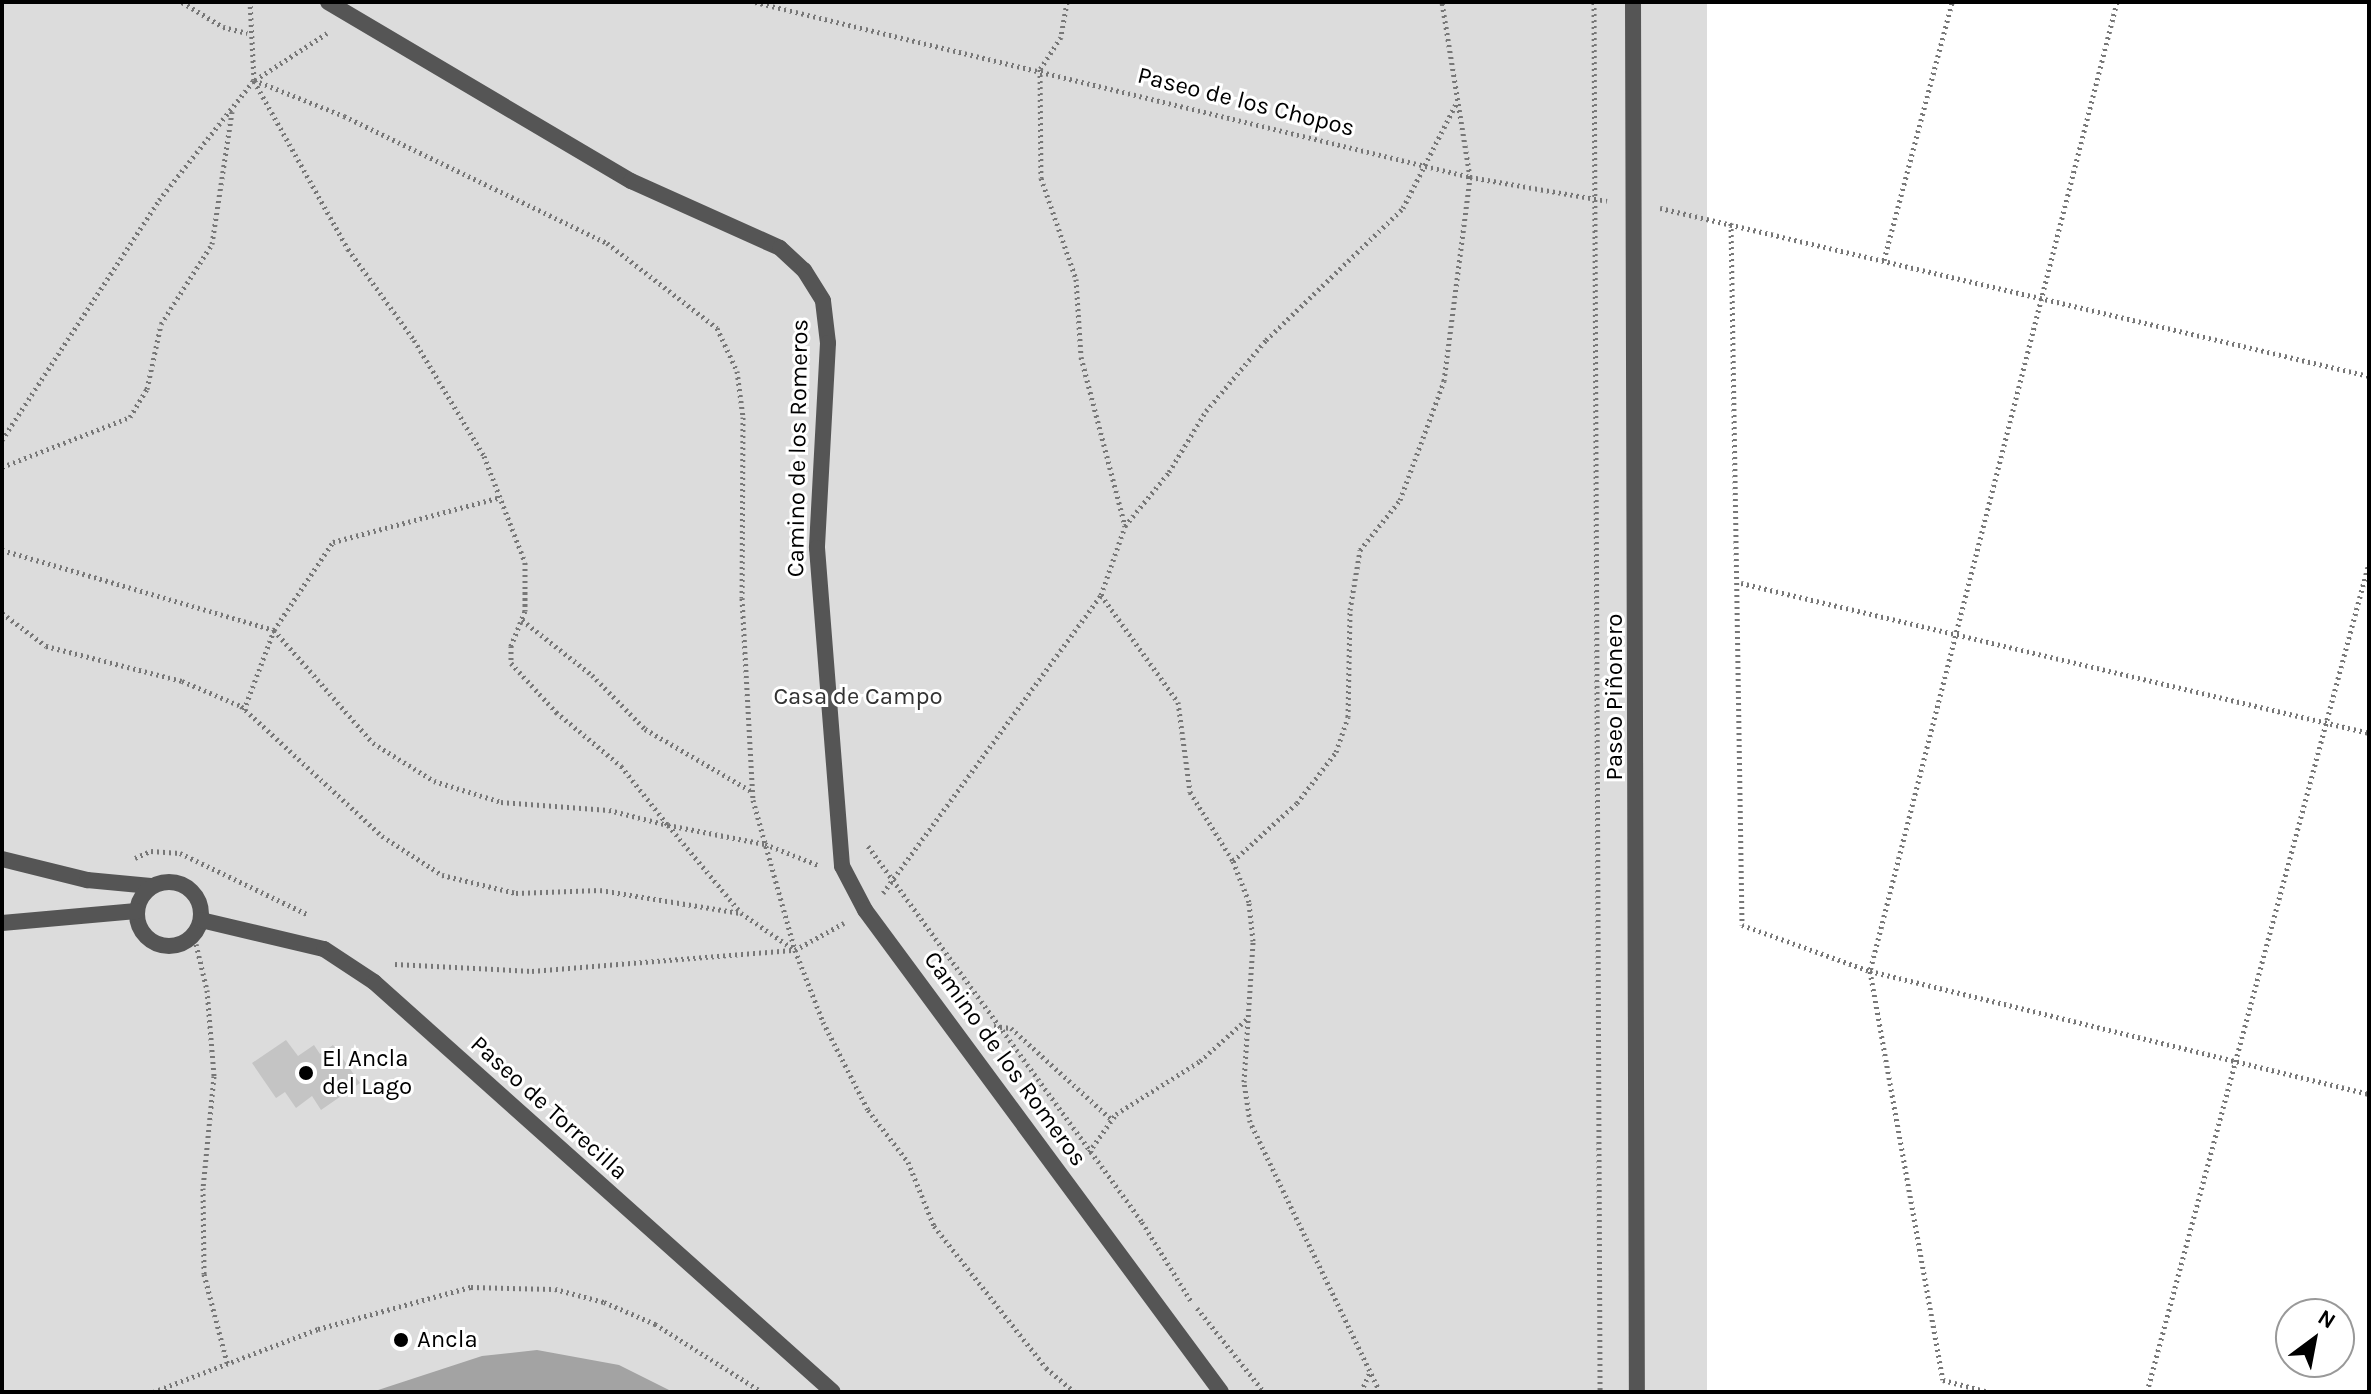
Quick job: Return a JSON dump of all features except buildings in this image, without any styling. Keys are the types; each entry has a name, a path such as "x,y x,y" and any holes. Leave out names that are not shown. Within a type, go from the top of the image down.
{"street":[{"name":"Camino de los Romeros","path":"328,2 631,181 780,248 810,280 823,301 828,343 817,548 842,866 865,910 1221,1392"},
{"name":"Paseo Piñonero","path":"1633,2 1637,1392"},
{"path":"2,859 87,880 151,886 169,881 186,886 199,901 197,928"},
{"path":"2,923 136,911 151,886"},
{"name":"Paseo de Torrecilla","path":"136,911 140,929 154,943 175,946 197,928 324,949 374,982 833,1392"}],"path":[{"path":"182,2 223,27 247,33"},
{"path":"250,2 247,33 254,80 348,249 414,340 484,456 501,497 525,562 522,620 511,663 556,712 621,766 741,913 795,950"},
{"name":"Paseo de los Chopos","path":"755,2 1040,69 1470,177 1731,223 2369,376"},
{"path":"1067,2 1061,37 1040,69 1041,178 1076,279 1081,357 1125,526"},
{"path":"1233,861 1297,803 1336,752 1348,717 1353,581 1360,550 1400,500 1433,418 1450,345 1470,177 1442,2"},
{"path":"1594,2 1600,1392"},
{"path":"1884,260 1952,2"},
{"path":"1989,1392 1943,1380 1870,971 2117,2"},
{"path":"2,440 159,200 254,80 347,13"},
{"path":"254,80 344,116 607,243 717,328 737,371 743,417 742,598 752,792 795,950 823,1022 868,1110 908,1162 934,1226 1046,1368 1075,1392"},
{"path":"374,982 393,964 532,971 795,950 865,910 894,882 899,865 1101,595 1125,526 1245,364 1361,254 1414,193 1457,102"},
{"path":"2,467 130,417 147,389 161,324 212,244 232,108"},
{"path":"1731,223 1741,583 1742,925 1870,971 2369,1094"},
{"path":"244,710 274,630 333,542 501,497"},
{"path":"2,550 274,630 373,743 405,767 468,796 609,810 765,844 824,867 842,866"},
{"path":"2147,1392 2369,563"},
{"path":"1741,583 2369,733"},
{"path":"1101,595 1178,702 1190,792 1233,861 1249,902 1253,941 1244,1082 1250,1122 1380,1392"},
{"path":"2,613 46,646 182,681 244,710 382,836 442,875 516,893 600,890 741,913"},
{"path":"522,620 592,675 645,729 752,792"},
{"path":"837,823 857,832 1192,1302 1264,1392"},
{"path":"197,928 207,990 214,1076 203,1188 204,1274 228,1366"},
{"path":"1088,1152 1111,1119 1200,1061 1248,1018"},
{"path":"994,1026 1011,1028 1111,1119"},
{"path":"153,1392 228,1366 318,1329 471,1287 555,1289 655,1324 762,1392"},
{"path":"1361,1392 1370,1372"}],"green space":[{"name":"Casa de Campo","path":"2,2 1707,2 1707,1392 2,1392"}],"shaded area":[{"path":"537,1350 619,1365 673,1392 372,1392 482,1356"}],"place":[{"name":"El Ancla del Lago","path":"306,1073"},
{"name":"Ancla","path":"401,1340"}]}
